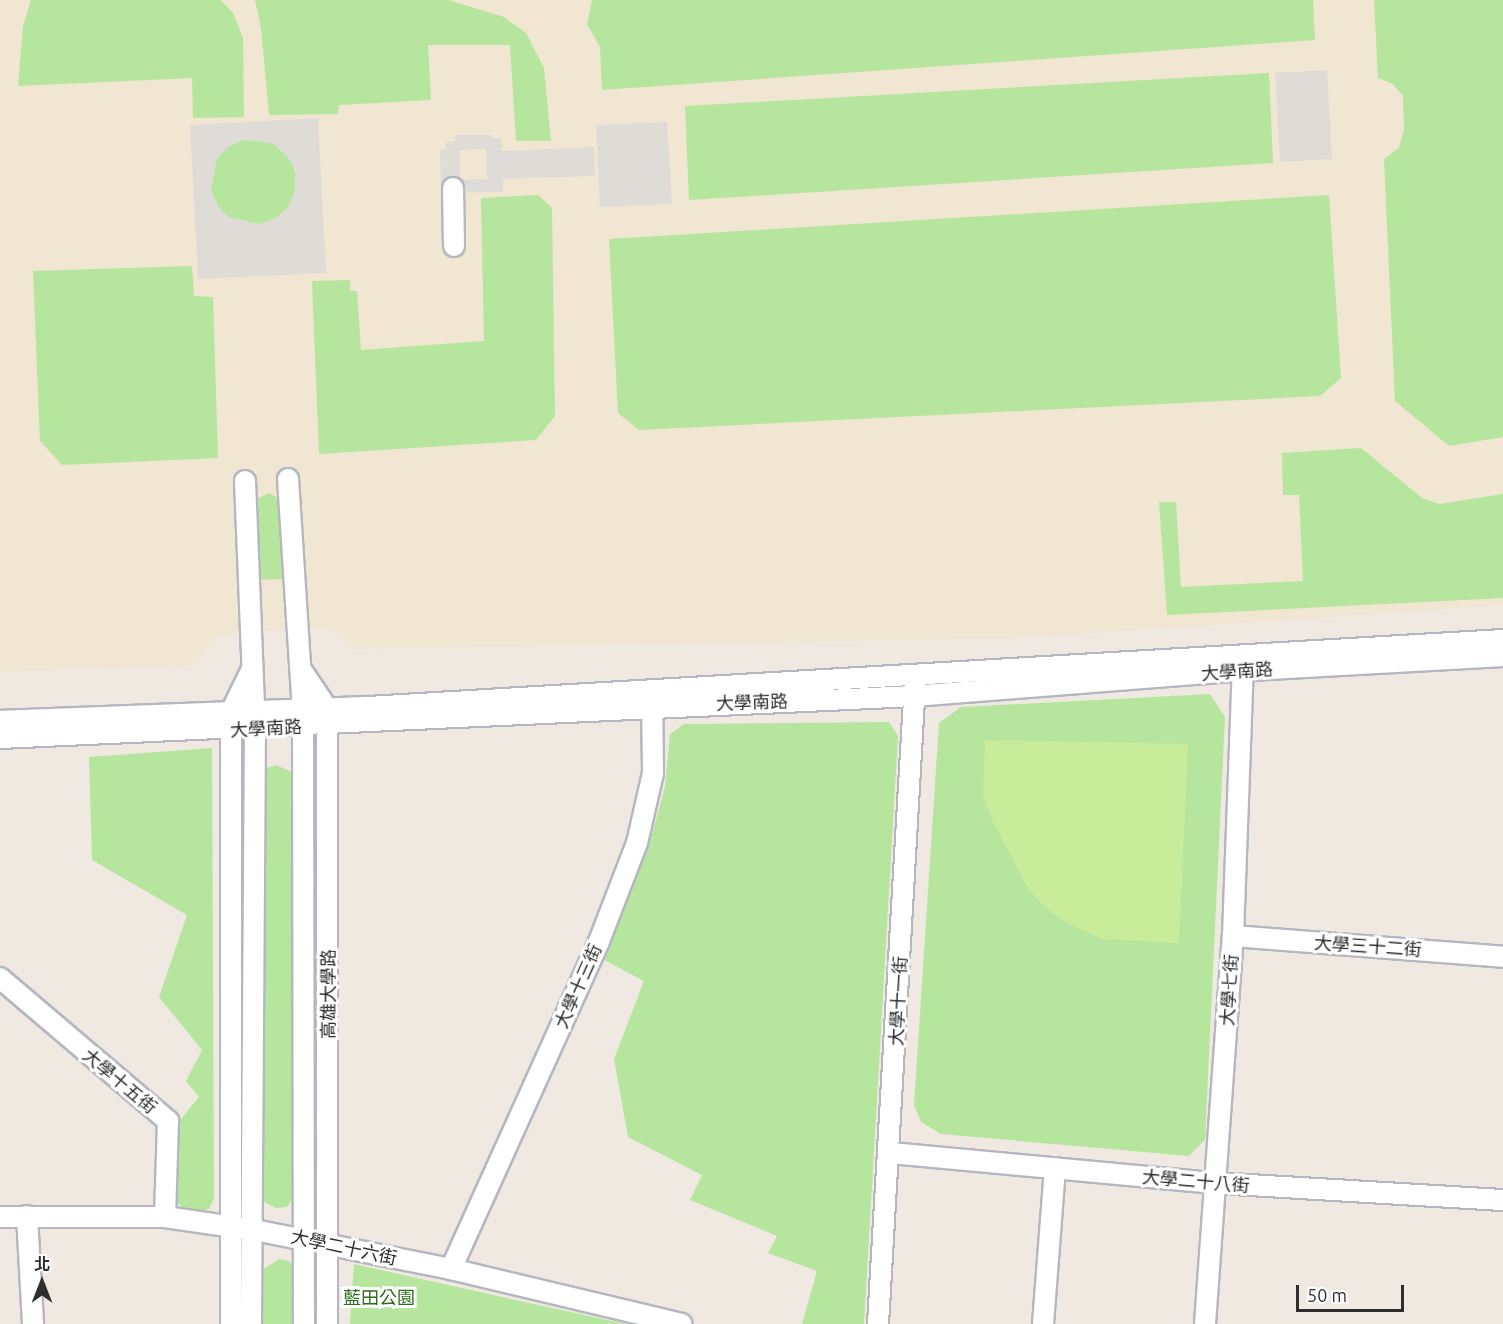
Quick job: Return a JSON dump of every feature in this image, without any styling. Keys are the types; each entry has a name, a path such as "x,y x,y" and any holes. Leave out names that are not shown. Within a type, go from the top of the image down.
{"street":[{"path":"453,188 454,246"},
{"name":"高雄大學路","path":"288,479 300,628 303,718 304,1324"},
{"path":"245,481 250,671 254,720 254,1230 251,1324"},
{"name":"大學南路","path":"0,738 231,721 914,686 1243,663 1503,640"},
{"name":"大學南路","path":"1243,663 1503,656"},
{"name":"大學七街","path":"1205,1324 1233,936 1243,663"},
{"path":"231,1324 233,1226 231,721 250,671"},
{"path":"302,671 327,716"},
{"name":"大學十一街","path":"879,1324 914,686"},
{"name":"大學十三街","path":"451,1269 598,944 637,843 653,773 652,698"},
{"name":"高雄大學路","path":"327,716 330,1244 327,1324"},
{"name":"大學南路","path":"0,721 231,721"},
{"name":"大學三十二街","path":"1233,936 1503,957"},
{"name":"大學十五街","path":"0,978 168,1120 165,1217"},
{"name":"大學二十八街","path":"890,1153 1216,1183 1503,1200"},
{"path":"1043,1324 1055,1168"},
{"path":"27,1216 33,1324"},
{"name":"大學二十六街","path":"0,1217 165,1217 233,1226 305,1238 451,1269 682,1324"}],"shaded area":[{"path":"0,0 1503,0 1503,605 1021,638 351,649 333,630 300,628 219,635 193,665 0,672"},
{"path":"1327,70 1332,159 1280,162 1275,73"},
{"path":"318,118 326,273 198,279 190,125","holes":["244,140 272,143 288,157 295,170 295,191 288,207 276,218 259,224 228,217 218,206 211,190 217,159 228,147"]},
{"path":"667,122 672,204 600,207 596,125"},
{"path":"455,135 491,135 492,138 501,138 502,151 594,147 595,176 503,179 503,192 447,193 447,185 441,186 440,150 446,149 446,142 455,141","holes":["486,149 487,179 460,180 460,150"]}],"green space":[{"path":"31,0 221,0 233,13 243,38 244,117 193,118 192,78 18,86 23,26"},
{"path":"255,0 448,0 504,17 526,33 544,68 551,141 516,141 510,45 428,45 431,100 339,105 338,114 269,115 261,28"},
{"path":"592,0 1313,0 1315,40 602,90 600,47 587,24"},
{"path":"1374,0 1503,0 1503,437 1449,446 1395,401 1384,159 1399,148 1404,129 1403,96 1393,84 1378,78"},
{"path":"1269,73 1273,163 689,200 685,106"},
{"path":"253,139 269,143 283,152 292,166 296,182 292,198 283,212 269,221 253,225 237,221 223,212 214,198 210,182 214,166 223,152 237,143"},
{"path":"538,195 552,208 555,416 536,440 319,454 312,281 350,280 350,291 357,291 361,350 484,341 481,198"},
{"path":"1329,195 1341,378 1320,396 639,430 618,413 609,239"},
{"path":"192,266 194,296 213,297 218,458 62,465 40,441 33,271"},
{"path":"1361,448 1422,498 1439,504 1503,494 1503,598 1167,615 1159,502 1176,502 1181,587 1303,581 1299,495 1283,495 1282,453"},
{"path":"269,493 280,499 283,579 257,580 255,500"},
{"path":"1210,694 1225,717 1205,1140 1189,1156 941,1134 921,1122 914,1105 939,723 961,707"},
{"path":"889,722 898,736 864,1324 802,1324 817,1271 768,1253 777,1236 690,1200 702,1175 628,1137 614,1059 644,981 602,959 649,845 665,787 670,734 684,724"},
{"path":"985,740 1188,744 1179,943 1102,939 1067,923 1045,907 1027,887 992,820 983,795"},
{"path":"212,748 214,1198 209,1209 197,1212 183,1208 175,1201 177,1124 199,1097 186,1081 202,1050 159,997 187,915 92,860 89,757"},
{"path":"276,765 292,772 295,783 296,1193 287,1207 276,1208 261,1200 263,769"},
{"path":"279,1259 289,1261 295,1269 296,1324 260,1324 262,1270"},
{"name":"藍田公園","path":"354,1264 524,1302 626,1324 350,1324"}]}
